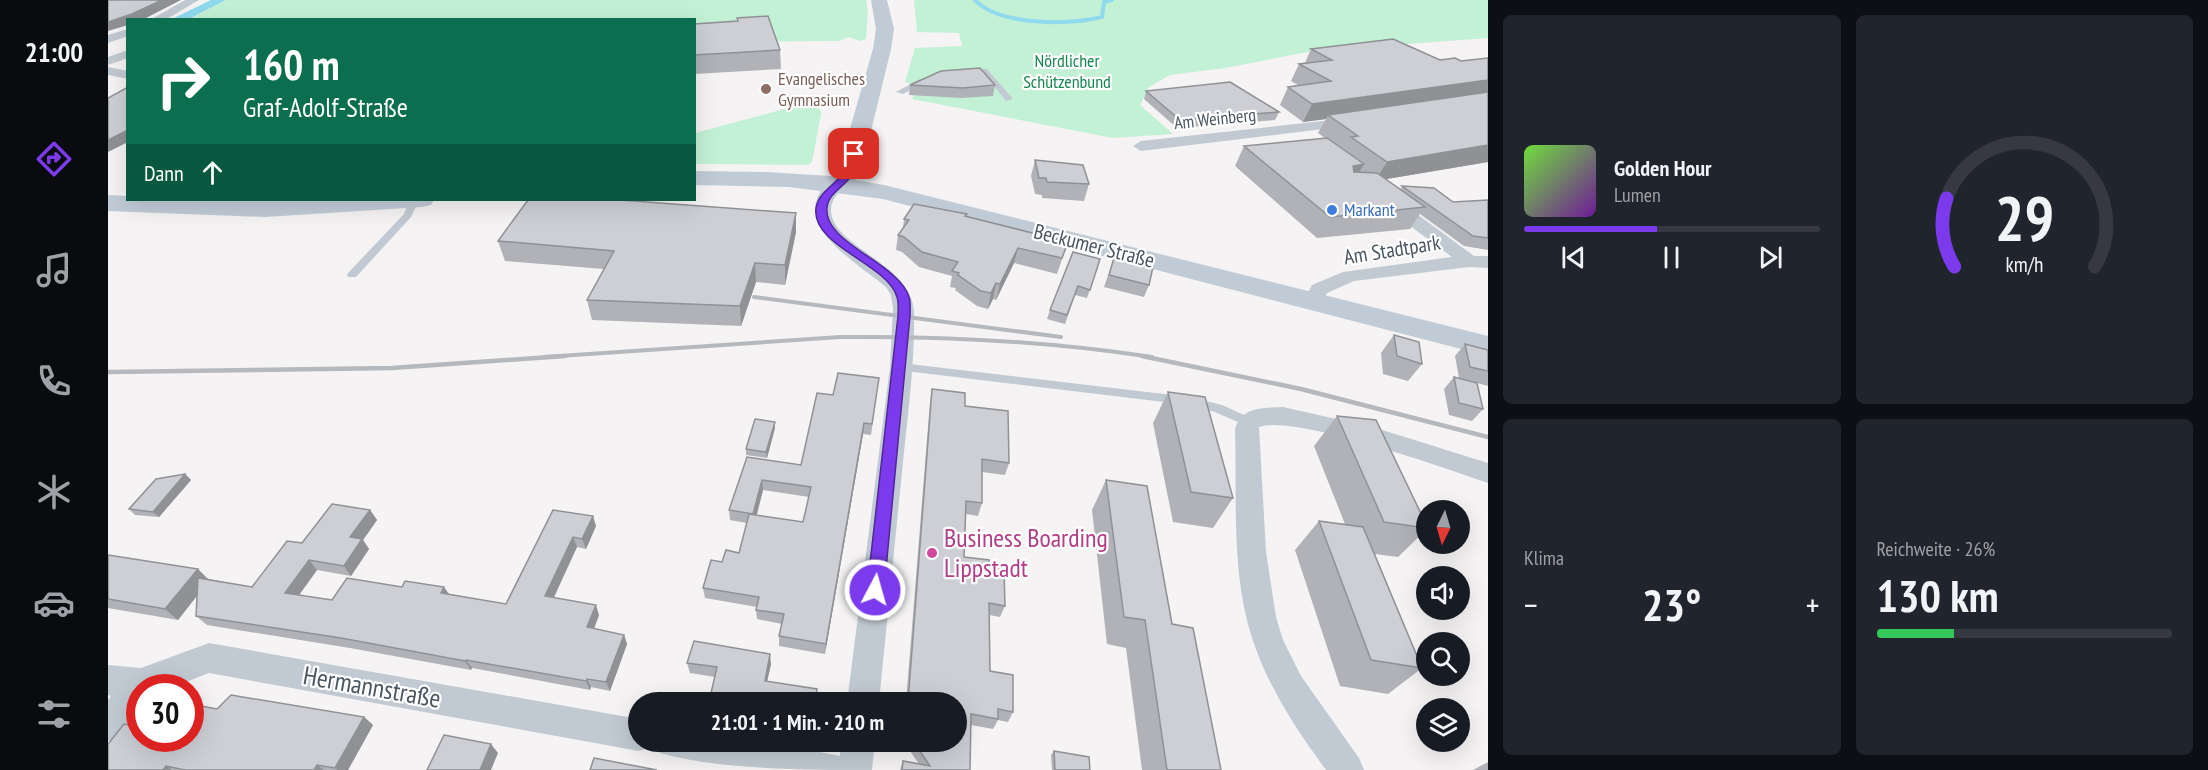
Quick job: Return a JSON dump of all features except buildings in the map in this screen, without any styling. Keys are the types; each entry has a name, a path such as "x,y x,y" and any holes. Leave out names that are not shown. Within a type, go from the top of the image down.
{"main road":[{"path":"838,183 849,172 870,100 885,29 881,6"},
{"name":"Beckumer Straße","path":"696,178 767,178 838,183 895,195 1488,346"},
{"path":"108,203 216,204 265,209 384,201"}],"street":[{"path":"159,18 193,0"},
{"path":"108,39 126,34"},
{"path":"108,61 126,55"},
{"path":"108,71 126,75"},
{"name":"Am Weinberg","path":"1141,146 1292,130 1361,120"},
{"path":"1292,130 1310,144"},
{"path":"838,183 826,196 821,209 824,223 834,235 891,279 903,296 901,367 864,692"},
{"path":"1375,191 1468,261"},
{"name":"Am Stadtpark","path":"1313,302 1319,289 1350,276 1468,261 1488,262"},
{"path":"1347,770 1300,705 1272,649 1256,595 1247,429 1250,422 1258,417 1283,416 1376,437 1488,473"},
{"name":"Hermannstraße","path":"167,674 209,658 628,733"},
{"name":"Hermannstraße","path":"108,680 126,682"},
{"path":"108,725 126,703"},
{"path":"733,752 833,770"},
{"path":"855,770 857,752"}],"lane":[{"path":"962,70 985,70 1009,99"},
{"path":"900,92 932,76"},
{"path":"352,275 408,215 414,201"},
{"path":"901,367 1189,401 1218,408 1250,422"}],"green space":[{"path":"226,0 866,0 868,11 866,39 860,41 848,37 839,41 696,42 696,18 192,18"},
{"name":"Nördlicher Schützenbund","path":"914,0 1488,0 1488,38 1313,51 1225,68 1170,75 1149,87 1140,105 1173,134 1113,138 912,99 918,87 905,82 915,48 962,46 959,33 917,32"},
{"path":"814,101 818,102 821,114 812,162 808,165 696,164 696,133"}],"water":[{"path":"211,0 226,0 191,18 174,18"}],"waterway":[{"path":"975,0 986,9 1000,15 1054,22 1102,17 1104,2 1112,0"}],"railway":[{"path":"754,297 1061,337"},
{"path":"544,357 840,337 1035,343 1152,357"},
{"path":"108,372 392,368 565,356"},
{"path":"1142,356 1301,389 1488,437"}],"place":[{"name":"Evangelisches Gymnasium","path":"766,89"},
{"name":"Markant","path":"1332,210"},
{"name":"Business Boarding Lippstadt","path":"932,553"}],"route":[{"path":"854,154 849,172 826,196 821,209 824,223 834,235 891,279 903,296 904,316 901,336 901,367 875,590"}]}
